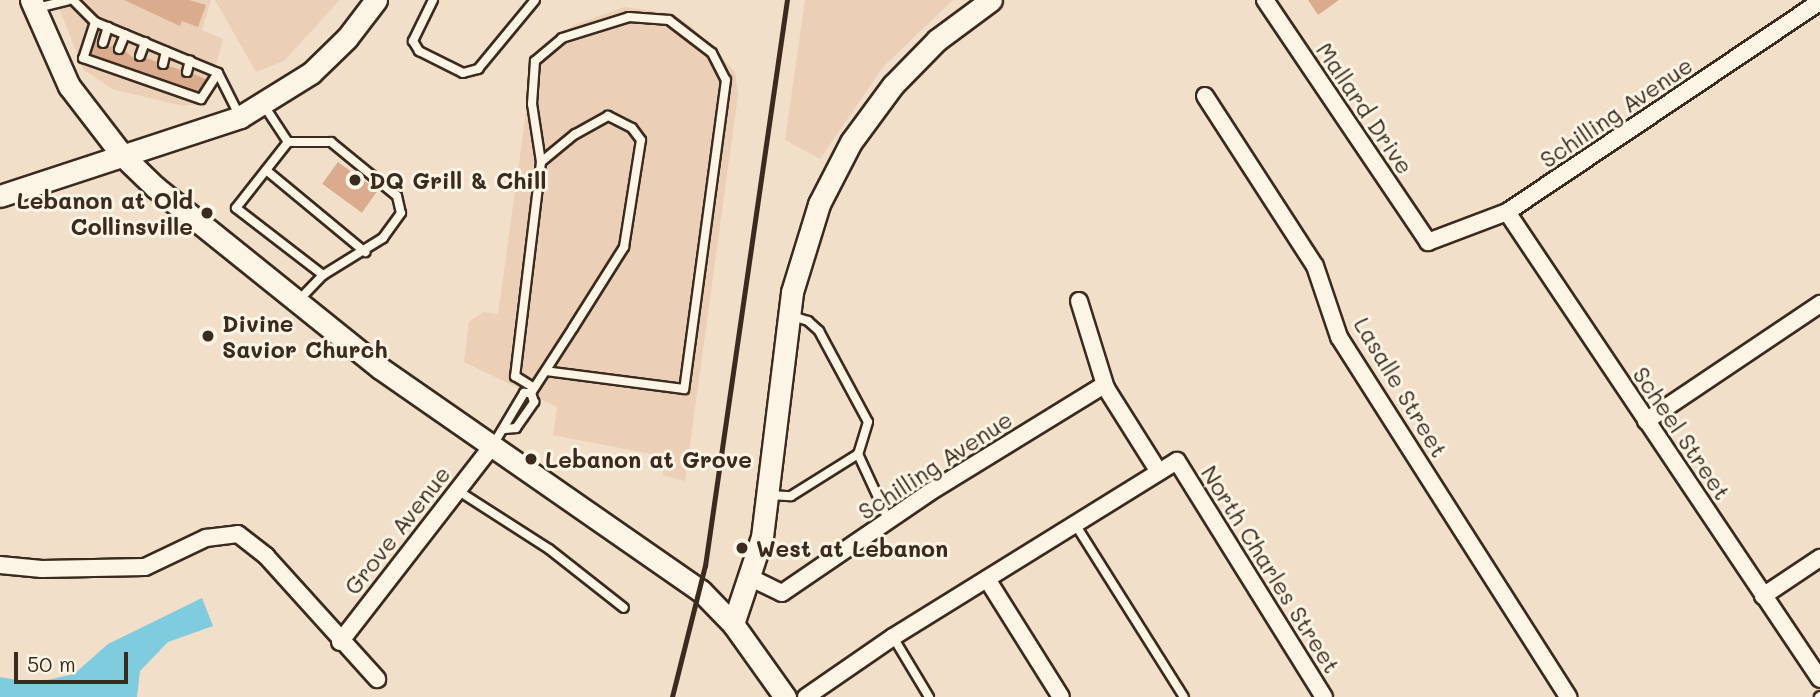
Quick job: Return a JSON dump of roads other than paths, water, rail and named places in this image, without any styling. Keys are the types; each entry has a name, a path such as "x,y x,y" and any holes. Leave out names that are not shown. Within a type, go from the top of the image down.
{"street":[{"path":"0,196 240,117 310,73 347,38 376,0"},
{"path":"733,624 751,579 769,495 788,315 810,228 857,133 919,57 991,0"},
{"name":"Mallard Drive","path":"1265,0 1428,242"},
{"name":"Schilling Avenue","path":"1428,242 1507,212 1820,2"},
{"path":"33,4 69,86 123,156 212,236 297,303 491,447 701,591 733,624 785,697"},
{"name":"Lasalle Street","path":"1205,96 1315,266 1339,337 1568,697"},
{"name":"Scheel Street","path":"1507,212 1820,679"},
{"path":"806,697 893,637 1158,472 1106,388 1079,300"},
{"path":"1646,421 1820,304"},
{"name":"Schilling Avenue","path":"751,579 782,593 1069,406 1106,388"},
{"name":"Grove Avenue","path":"340,642 491,447"},
{"name":"North Charles Street","path":"1158,472 1177,461 1324,697"},
{"path":"0,565 42,569 145,567 206,538 237,534 266,556 340,642 377,679"},
{"path":"1763,597 1820,558"},
{"path":"987,579 1061,697"}],"lane":[{"path":"33,4 68,0 95,22 218,73 240,117"},
{"path":"429,1 412,41 419,51 463,73 478,69 535,0"},
{"path":"533,391 515,376 541,162 531,104 535,61 562,38 629,17 669,20 712,53 726,80 684,389 545,371"},
{"path":"95,22 83,58 201,99 218,73"},
{"path":"103,43 108,27"},
{"path":"119,49 125,34"},
{"path":"141,56 145,42"},
{"path":"163,64 166,51"},
{"path":"187,72 190,60"},
{"path":"263,104 288,142"},
{"path":"505,429 516,428 534,402 533,391 624,247 641,140 632,128 608,116 575,134 541,162"},
{"path":"288,142 236,208 323,275"},
{"path":"288,142 331,142 397,196 401,213 383,238 365,252 323,275 297,303"},
{"path":"266,170 365,252"},
{"path":"769,495 791,496 858,454 868,422 843,371 819,331 808,321 788,315"},
{"path":"491,447 505,429 506,418 524,393 533,391"},
{"path":"858,454 889,522"},
{"path":"457,490 549,549 624,608"},
{"path":"1075,524 1184,697"},
{"path":"893,637 929,697"}],"water":[{"path":"202,598 213,626 168,642 140,671 137,697 0,697 0,677 34,683 74,674 108,644"}],"railway":[{"path":"672,697 705,566 787,0"}],"place":[{"name":"DQ Grill & Chill","path":"355,180"},
{"name":"Lebanon at Old Collinsville","path":"207,213"},
{"name":"Divine Savior Church","path":"208,336"},
{"name":"Lebanon at Grove","path":"531,459"},
{"name":"West at Lebanon","path":"742,548"}]}
